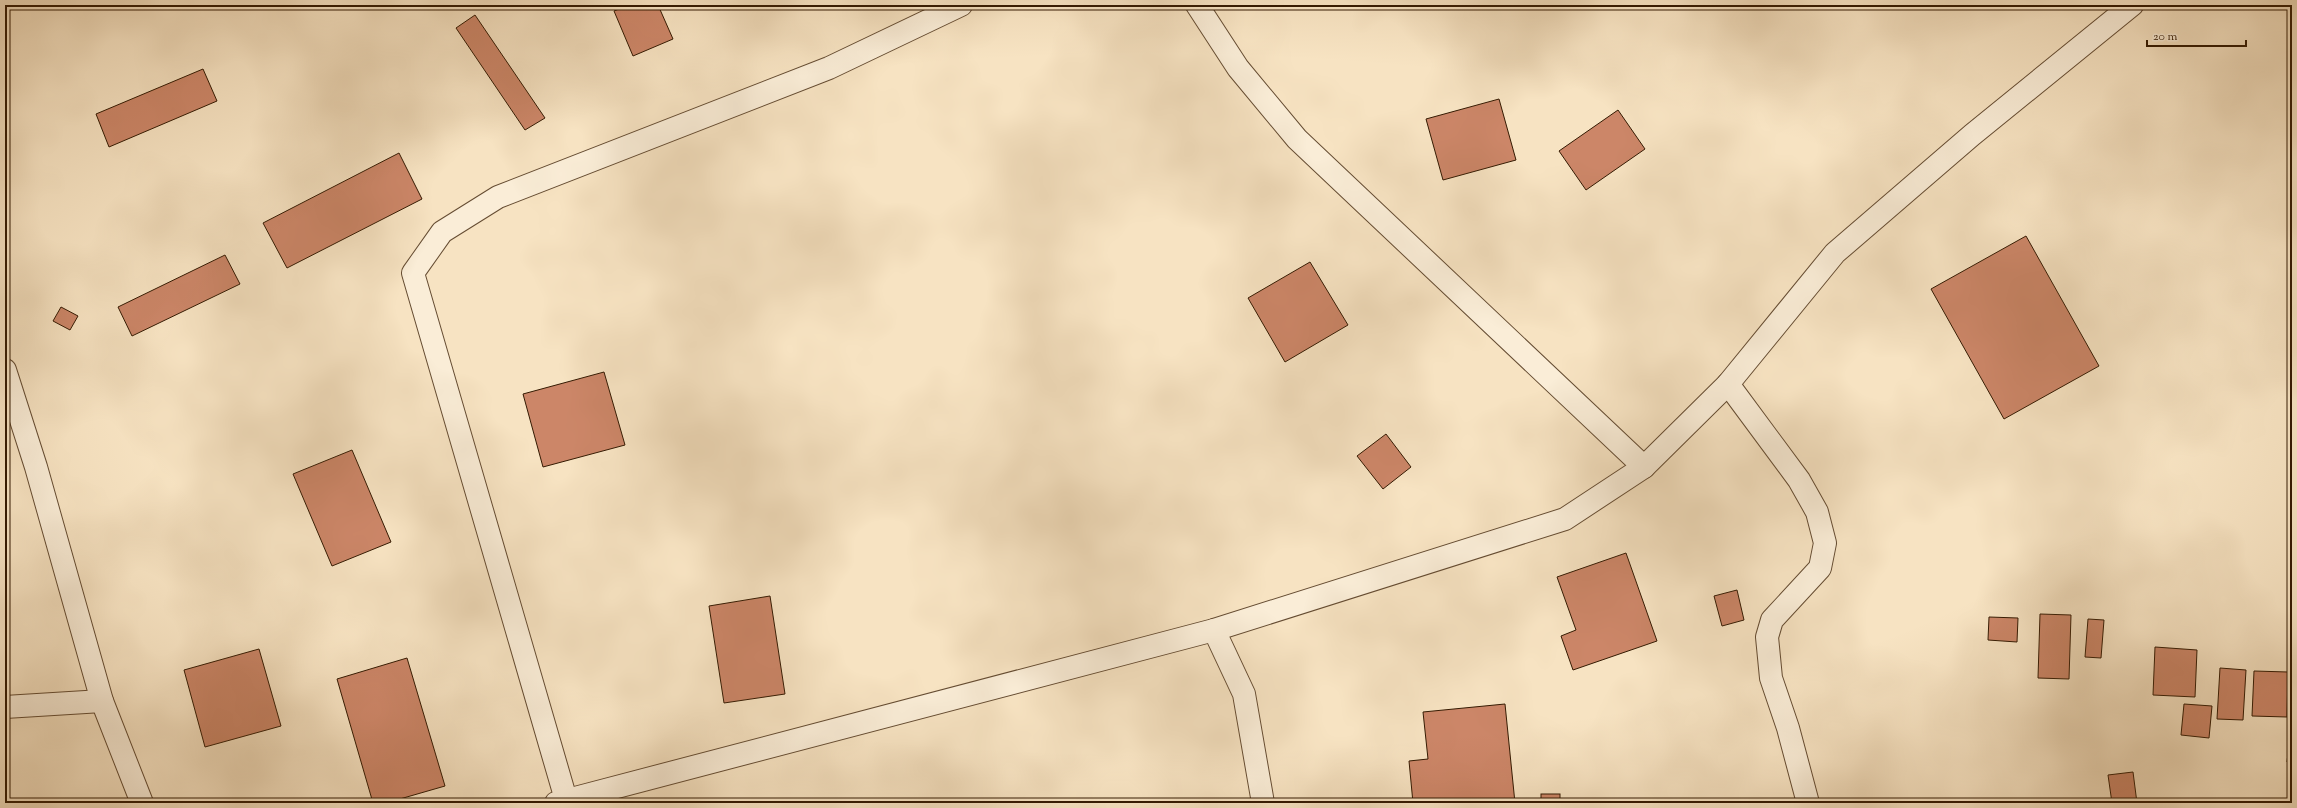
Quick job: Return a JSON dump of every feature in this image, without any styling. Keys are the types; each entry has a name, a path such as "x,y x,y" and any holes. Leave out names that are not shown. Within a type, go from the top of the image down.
{"street":[{"path":"961,5 829,68 498,197 442,232 413,273 563,802 1214,630 1565,519 1644,467 1728,384 1835,253 1972,135 2132,5"},
{"path":"1197,5 1238,68 1297,139 1644,467"},
{"path":"5,370 36,467 102,701 142,803"},
{"path":"1728,384 1799,480 1817,512 1825,543 1820,568 1772,620 1768,636 1771,678 1788,728 1808,803"},
{"path":"1214,630 1244,694 1263,803"},
{"path":"5,707 102,701"}],"building":[{"path":"629,5 658,5 673,39 633,56 614,11"},
{"path":"475,15 545,118 525,130 456,28"},
{"path":"203,69 217,101 109,147 96,114"},
{"path":"1499,99 1516,160 1443,180 1426,119"},
{"path":"1618,110 1645,149 1586,190 1559,151"},
{"path":"399,153 422,199 287,268 263,223"},
{"path":"2026,236 2099,366 2004,419 1931,289"},
{"path":"225,255 240,284 132,336 118,307"},
{"path":"1310,262 1348,325 1285,362 1248,298"},
{"path":"61,307 78,316 70,330 53,321"},
{"path":"604,372 625,445 543,467 523,394"},
{"path":"1386,434 1411,467 1383,489 1357,456"},
{"path":"352,450 391,542 332,566 293,474"},
{"path":"1626,553 1657,641 1573,670 1561,636 1576,630 1557,577"},
{"path":"1737,590 1744,620 1722,626 1714,596"},
{"path":"770,596 785,694 724,703 709,606"},
{"path":"2040,614 2071,615 2069,679 2038,678"},
{"path":"1989,617 2018,618 2017,642 1988,640"},
{"path":"2088,619 2104,620 2101,658 2085,657"},
{"path":"2155,647 2197,650 2195,697 2153,695"},
{"path":"259,649 281,726 205,747 184,670"},
{"path":"407,658 445,786 386,803 373,803 337,679"},
{"path":"2220,668 2246,670 2243,720 2217,719"},
{"path":"2254,671 2288,672 2287,717 2252,716"},
{"path":"1505,704 1515,803 1413,803 1409,761 1428,759 1423,712"},
{"path":"2184,704 2212,706 2209,738 2181,735"},
{"path":"2292,717 2292,763 2287,762"},
{"path":"2133,772 2137,803 2112,803 2108,775"},
{"path":"1541,794 1560,794 1560,803 1541,803"}]}
